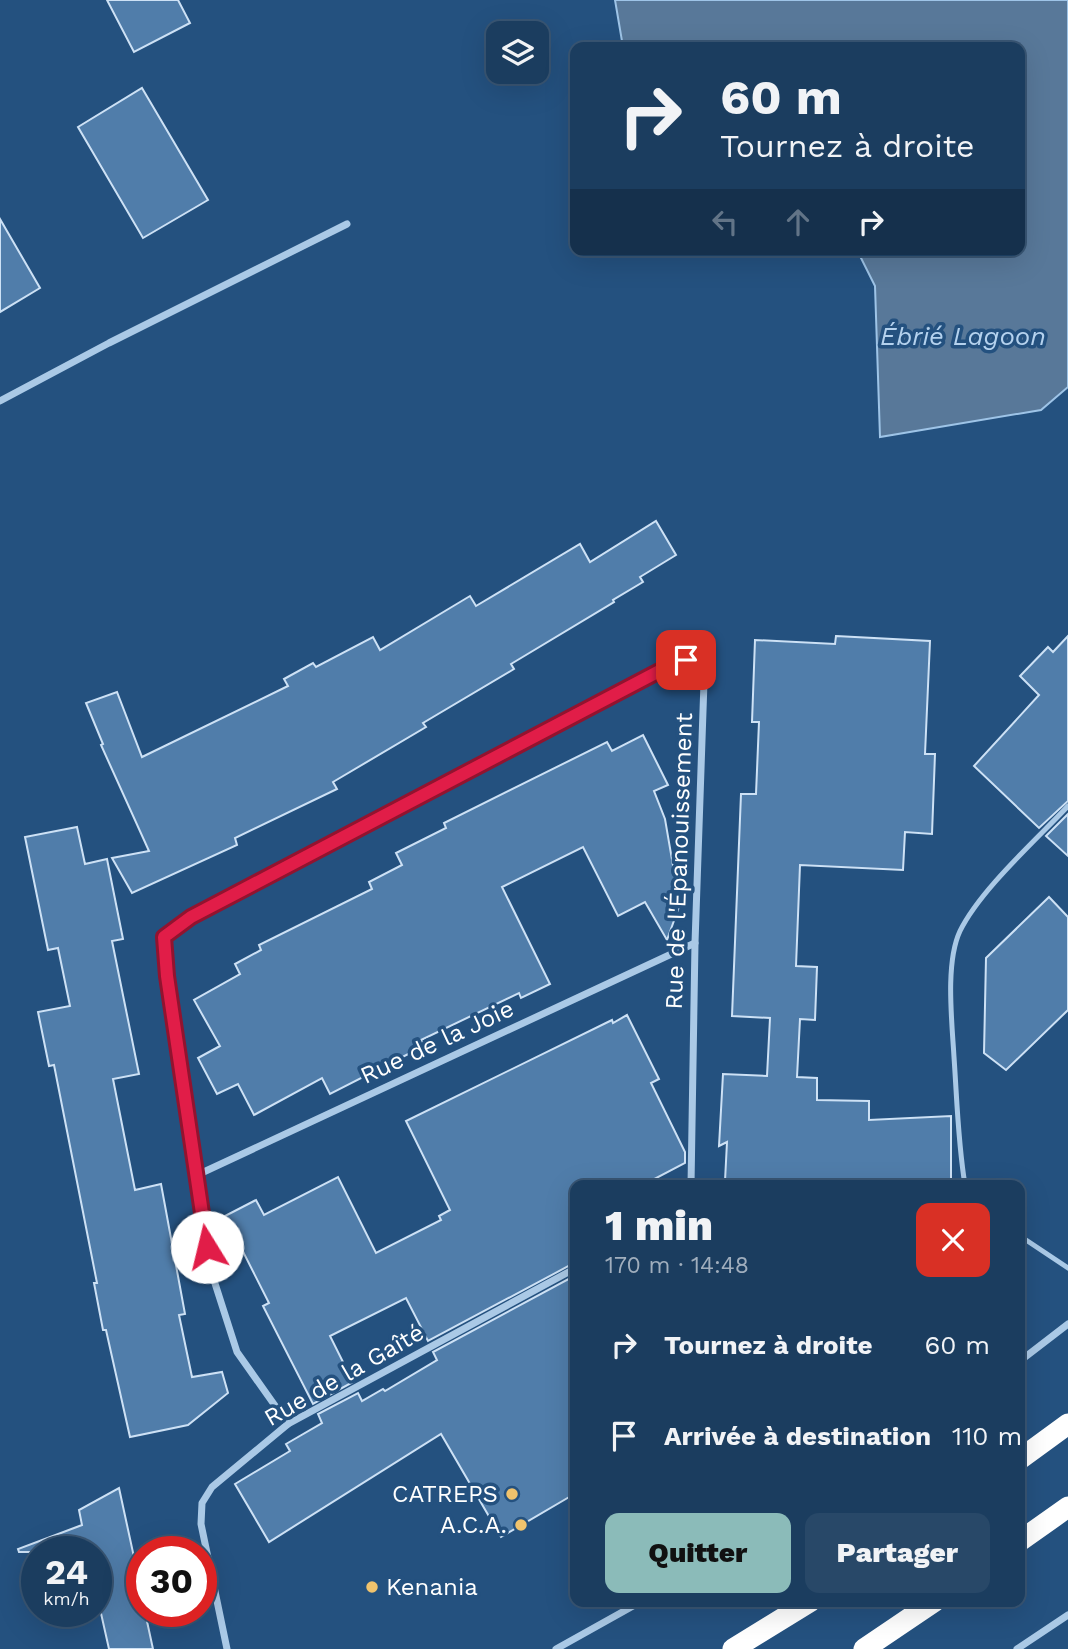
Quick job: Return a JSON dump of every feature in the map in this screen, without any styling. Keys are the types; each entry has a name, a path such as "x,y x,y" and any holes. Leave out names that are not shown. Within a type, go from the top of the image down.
{"highway":[{"path":"1025,1455 1068,1424"},
{"path":"1025,1537 1068,1507"},
{"path":"733,1649 801,1607"},
{"path":"864,1649 926,1607"}],"street":[{"path":"0,401 109,343 347,224"},
{"name":"Rue de l'Épanouissement","path":"288,1424 237,1352 211,1271 195,1176 164,937 191,917 667,667 705,653 695,943 691,1180"},
{"name":"Rue de la Joie","path":"195,1176 695,943"},
{"name":"Rue de la Gaîté","path":"227,1649 201,1524 202,1503 212,1487 288,1424 570,1271"},
{"path":"1025,1358 1068,1324"},
{"path":"556,1649 631,1607"},
{"path":"1017,1649 1068,1615"}],"lane":[{"path":"964,1180 959,1150 950,980 959,933 996,882 1068,806"},
{"path":"1025,1239 1068,1268"}],"water":[{"name":"Ébrié Lagoon","path":"615,0 1068,0 1068,387 1041,410 880,437 875,286 860,256 1025,256 1025,42 622,42"}],"building":[{"path":"107,0 178,0 190,23 134,52"},
{"path":"142,88 208,200 143,238 78,127"},
{"path":"0,219 40,288 0,312"},
{"path":"656,521 676,555 640,577 643,582 511,664 514,669 423,723 426,727 333,782 337,789 235,838 237,845 132,893 112,858 149,851 101,745 103,744 86,703 117,692 142,757 288,686 284,679 313,663 316,667 373,637 380,650 470,596 476,606 580,544 590,562"},
{"path":"836,636 930,641 925,754 935,754 932,834 905,832 903,870 800,865 796,966 817,967 815,1020 800,1019 797,1077 817,1078 817,1100 869,1101 869,1120 951,1116 951,1180 725,1180 727,1142 719,1146 723,1074 767,1076 770,1018 732,1016 741,794 756,794 759,722 752,722 755,640 835,644"},
{"path":"1068,636 1068,801 1039,828 974,766 1039,695 1020,676 1048,647 1053,652"},
{"path":"643,735 668,785 654,791 665,819 675,877 675,893 680,904 667,940 645,902 618,916 583,847 502,887 550,984 521,998 519,993 421,1040 424,1046 330,1094 322,1078 254,1115 238,1084 217,1094 198,1058 220,1046 194,1000 240,974 235,964 261,950 259,945 372,889 369,882 402,865 396,853 446,828 444,823 607,742 612,751"},
{"path":"1068,814 1068,856 1046,836"},
{"path":"77,827 85,864 107,859 123,939 112,941 139,1074 113,1079 135,1190 161,1184 185,1314 179,1315 192,1377 222,1372 228,1393 188,1425 130,1437 106,1330 103,1330 94,1283 97,1283 54,1065 49,1066 38,1012 70,1006 58,948 48,950 25,837"},
{"path":"1049,897 1068,917 1068,1010 1006,1070 984,1053 986,958"},
{"path":"627,1015 659,1079 651,1083 685,1152 685,1163 653,1180 570,1180 570,1265 428,1341 406,1298 330,1336 353,1382 313,1404 263,1306 269,1303 225,1216 256,1200 264,1215 338,1177 376,1253 441,1220 439,1216 450,1210 406,1121 612,1020 613,1023"},
{"path":"570,1278 570,1497 501,1537 441,1434 269,1542 235,1484 290,1451 286,1444 322,1423 318,1414 358,1393 362,1401 383,1389 385,1391 437,1360 433,1352"},
{"path":"119,1488 129,1536 126,1536 126,1627 148,1627 153,1649 109,1649 104,1627 112,1627 112,1536 53,1536 82,1525 79,1510"}],"place":[{"name":"CATREPS","path":"512,1494"},
{"name":"A.C.A.","path":"521,1525"},
{"name":"Kenania","path":"372,1587"}],"route":[{"path":"207,1247 167,976 164,937 191,917 667,667 686,660"}]}
